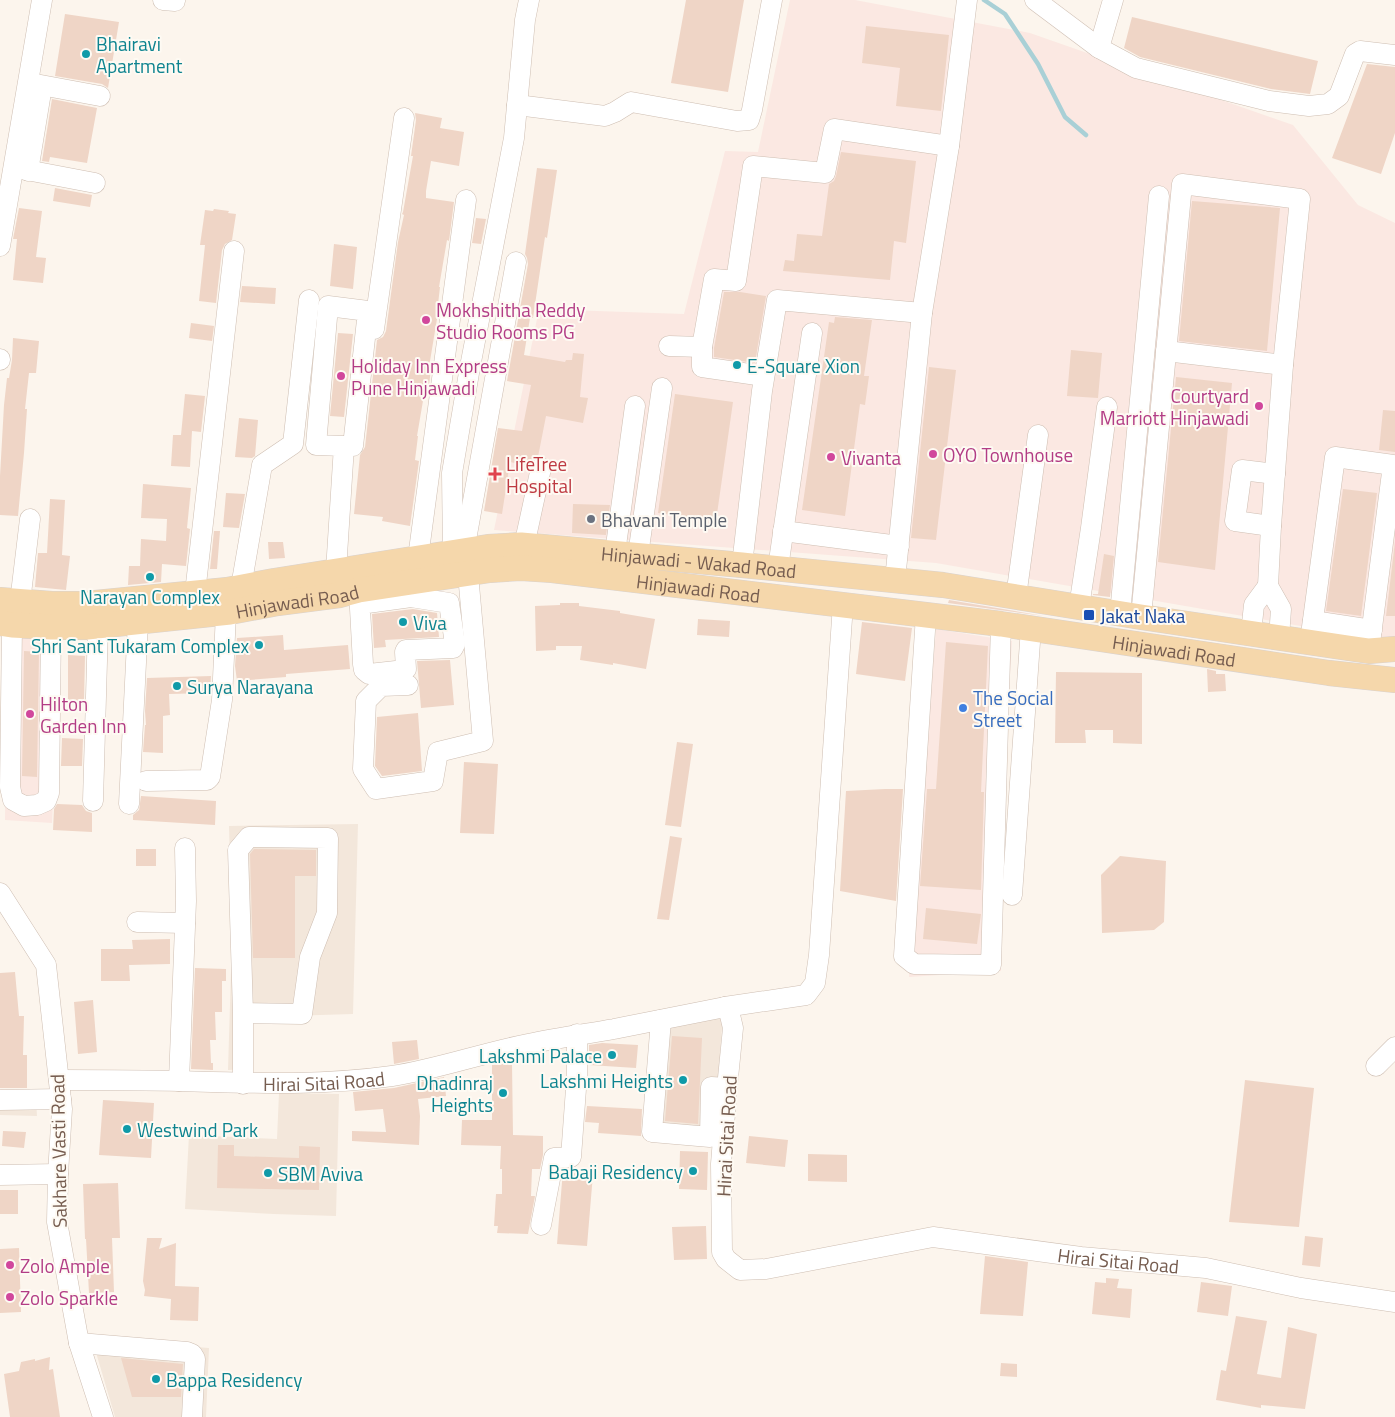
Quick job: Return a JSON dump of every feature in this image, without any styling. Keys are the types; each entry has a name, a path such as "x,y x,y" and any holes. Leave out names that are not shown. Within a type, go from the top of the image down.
{"main road":[{"name":"Hinjawadi - Wakad Road","path":"7,615 52,604 85,604 240,587 348,586 418,558 461,559 488,547 524,546 943,585 1280,638 1312,632 1370,641 1395,649"},
{"name":"Hinjawadi Road","path":"7,615 51,627 98,626 226,613 278,603 461,559 490,570 521,568 552,570 844,604 1031,628 1336,674 1395,680"}],"street":[{"path":"0,246 23,172 35,84 42,0"},
{"path":"408,685 381,686 366,701 363,769 376,789 433,781 438,752 483,741 452,473 514,138 525,20 529,0"},
{"path":"517,105 605,116 632,102 737,121 749,120 772,0"},
{"path":"1035,0 1099,48 1136,68 1269,100 1309,106 1328,104 1339,96 1355,54 1360,51 1395,56"},
{"path":"1099,48 1113,0"},
{"path":"895,580 922,313 949,146 966,6"},
{"path":"35,84 100,96"},
{"path":"348,586 357,450 404,118"},
{"path":"764,376 702,368 702,347 714,279 736,280 753,166 825,174 834,129 949,146"},
{"path":"23,172 95,183"},
{"path":"1130,615 1166,351 1182,184 1300,199 1283,365 1268,586 1281,608 1280,638"},
{"path":"1130,615 1159,196"},
{"path":"418,558 466,200"},
{"path":"195,593 234,251"},
{"path":"461,559 516,262"},
{"path":"240,587 262,466 293,444 309,300"},
{"path":"742,565 764,376 777,300 922,313"},
{"path":"328,306 368,311 353,446 344,446 316,445 328,306"},
{"path":"785,569 812,333"},
{"path":"669,346 702,347"},
{"path":"1166,351 1283,365"},
{"path":"626,554 662,388"},
{"path":"626,554 635,406"},
{"path":"1078,607 1108,407"},
{"path":"1016,597 1038,435"},
{"path":"344,446 348,586 364,670 369,674 405,670 406,650 453,648 455,644 449,603 348,586"},
{"path":"1312,632 1335,457 1393,465 1370,641"},
{"path":"524,546 541,468"},
{"path":"1271,526 1236,521 1242,470 1275,474"},
{"path":"0,734 7,615 30,519"},
{"path":"790,532 899,546"},
{"path":"1251,633 1254,605 1268,586"},
{"path":"725,1007 806,995 815,982 819,955 844,604"},
{"path":"146,782 207,780 210,776 222,700 226,613"},
{"path":"7,615 10,787 13,800 24,806 37,805 46,800 49,793 51,627"},
{"path":"926,615 904,956 914,964 991,965 1001,624"},
{"path":"119,771 123,697 131,622"},
{"path":"129,804 131,622"},
{"path":"93,801 98,626"},
{"path":"1012,895 1031,628"},
{"path":"243,1013 302,1014 310,957 327,913 328,838 249,837 238,850 243,1013 243,1084"},
{"path":"179,1081 185,923 185,848"},
{"name":"Sakhare Vasti Road","path":"0,893 46,965 61,1099 57,1222 80,1343 104,1417"},
{"path":"137,922 185,923"},
{"name":"Hirai Sitai Road","path":"59,1080 179,1081 243,1084 334,1081 391,1076 578,1034 612,1030 725,1007 729,1012 733,1028 722,1164 722,1252 726,1259 740,1270 766,1269 933,1237 1081,1257 1206,1268 1301,1288 1395,1302"},
{"path":"661,1020 652,1132 710,1137 711,1087 727,1088"},
{"path":"541,1224 554,1158 571,1157 578,1034"},
{"path":"1376,1066 1395,1047"},
{"path":"0,1100 61,1099"},
{"path":"0,1175 58,1174"},
{"path":"80,1343 187,1352 192,1354 195,1359 192,1417"}],"shaded area":[{"path":"790,0 855,0 1030,33 1293,125 1358,205 1395,223 1395,637 1382,640 936,563 494,530 539,309 684,314 725,151 758,152"},
{"name":"The Social Street","path":"936,629 1012,641 1005,759 1001,971 909,977 920,828"},
{"name":"Hilton Garden Inn","path":"7,634 59,637 57,802 53,802 52,823 5,820"},
{"path":"358,824 353,1014 250,1017 250,1069 228,1070 232,939 229,826"},
{"path":"723,1013 714,1142 648,1136 658,1024"},
{"name":"SBM Aviva","path":"279,1093 339,1094 336,1216 185,1209 189,1135 277,1139"},
{"path":"0,1097 36,1098 37,1116 0,1115"},
{"name":"Bappa Residency","path":"92,1339 209,1348 206,1417 115,1417"}],"building":[{"path":"686,0 744,0 728,92 671,83"},
{"name":"Bhairavi Apartment","path":"65,14 119,22 108,88 102,84 55,76"},
{"path":"1132,17 1318,61 1310,94 1271,89 1140,57 1124,48"},
{"path":"866,26 949,35 941,111 896,106 900,68 862,63"},
{"path":"1367,64 1395,67 1395,133 1381,174 1332,158"},
{"path":"52,99 97,108 87,163 50,157 49,162 42,161"},
{"path":"415,113 442,118 440,128 464,132 459,166 431,161 426,191 426,198 454,202 449,241 447,240 439,287 438,313 429,367 431,368 428,395 424,395 417,436 415,460 419,461 410,526 382,521 383,517 354,514 360,455 365,447 377,340 383,337 386,331 398,242 404,215 402,214 413,156 411,156 416,120"},
{"path":"841,152 916,161 906,243 894,241 890,280 783,271 785,260 794,261 797,234 822,236 829,184 834,181 836,176"},
{"path":"537,168 557,170 533,318 530,318 524,355 565,362 566,360 572,360 573,353 584,354 580,397 588,398 583,423 546,416 538,457 529,466 510,462 502,514 484,511 498,428 522,431 531,385 507,381 528,264 525,254"},
{"path":"55,188 92,195 90,207 53,201"},
{"path":"1192,201 1280,208 1267,351 1179,341"},
{"path":"19,208 42,211 36,257 46,258 43,283 13,280 17,239 13,239"},
{"path":"214,209 236,214 232,240 225,244 222,250 216,303 199,301 205,245 200,245 205,210 213,211"},
{"path":"476,218 486,219 481,244 472,243"},
{"path":"334,244 357,247 353,289 330,286"},
{"path":"242,286 276,288 275,304 240,302"},
{"path":"724,292 740,292 766,296 755,363 714,357"},
{"name":"Vivanta","path":"835,317 872,320 864,376 869,376 865,405 860,404 845,516 802,510 829,322 834,323"},
{"path":"191,323 214,326 212,341 189,338"},
{"path":"338,333 353,334 344,417 330,416"},
{"path":"13,338 39,341 36,373 29,373 18,516 0,515 4,405 7,378 9,378 12,360"},
{"path":"1071,350 1102,353 1098,398 1067,396"},
{"name":"OYO Townhouse","path":"929,367 956,370 936,540 911,538"},
{"path":"1176,377 1232,383 1215,570 1158,562"},
{"path":"185,394 205,396 201,432 192,431 190,467 171,466 173,435 181,435"},
{"path":"675,394 733,402 716,521 658,513"},
{"path":"1383,410 1395,411 1395,452 1379,450"},
{"path":"239,418 258,420 255,456 252,458 235,457"},
{"path":"143,484 191,488 187,528 190,529 186,566 162,564 161,582 128,585 129,566 140,566 141,539 166,541 167,519 141,518"},
{"path":"1343,489 1377,493 1361,616 1326,611"},
{"path":"226,493 245,494 239,528 223,527"},
{"path":"50,499 65,500 62,555 70,556 66,590 35,587 38,553 47,553"},
{"name":"Bhavani Temple","path":"573,504 610,505 606,535 572,533"},
{"path":"214,531 220,531 217,569 210,569"},
{"path":"268,542 283,542 285,558 269,559"},
{"path":"1395,542 1395,616 1386,616"},
{"path":"1104,554 1114,556 1110,597 1093,595 1098,594"},
{"path":"949,600 1044,616 948,603"},
{"path":"560,603 579,603 579,606 620,611 620,613 655,619 646,669 580,660 582,646 556,646 556,650 536,651 535,606 560,605"},
{"name":"Viva","path":"413,609 437,613 439,637 385,640 386,647 374,648 372,614"},
{"path":"698,619 730,621 729,637 697,635"},
{"path":"862,622 912,628 905,681 856,674"},
{"path":"283,635 284,650 348,645 350,669 286,674 286,677 237,681 235,666 237,638"},
{"path":"946,642 988,646 981,792 984,792 981,890 920,886 927,789 936,789"},
{"path":"24,651 39,652 37,777 22,776"},
{"path":"68,655 85,656 84,701 68,701"},
{"path":"450,660 454,705 421,708 417,661"},
{"path":"1207,669 1216,671 1216,674 1225,674 1226,691 1208,692"},
{"path":"1056,672 1142,673 1142,744 1113,743 1113,730 1085,730 1086,743 1055,743"},
{"path":"211,676 210,693 169,694 170,715 163,716 163,753 143,752 146,725 147,678"},
{"path":"418,713 422,771 382,776 375,766 377,717"},
{"path":"62,738 83,739 82,766 61,766"},
{"path":"677,742 693,744 681,827 665,825"},
{"path":"464,762 498,764 494,834 460,833"},
{"path":"903,789 896,901 840,891 846,791"},
{"path":"141,796 216,801 215,825 133,820 133,815 139,810"},
{"path":"57,804 82,805 86,811 92,813 92,832 53,830 54,809"},
{"path":"670,836 682,838 669,920 657,919"},
{"path":"136,849 156,849 156,866 136,866"},
{"path":"254,849 316,850 316,876 295,876 295,958 253,958 250,854"},
{"path":"1120,856 1166,861 1164,922 1154,930 1102,933 1101,875"},
{"path":"926,908 981,914 977,944 923,939"},
{"path":"170,939 170,964 129,965 130,981 101,981 101,949 133,949 132,940"},
{"path":"195,968 226,969 226,981 222,981 222,1012 215,1012 216,1040 210,1040 213,1070 191,1069"},
{"path":"15,972 19,1016 24,1016 23,1055 27,1055 27,1088 0,1088 0,973"},
{"path":"93,1000 97,1052 78,1054 74,1002"},
{"name":"Lakshmi Heights","path":"672,1036 702,1038 698,1124 665,1121"},
{"path":"417,1040 419,1059 394,1064 392,1042"},
{"name":"Lakshmi Palace","path":"602,1043 638,1045 636,1068 589,1065 589,1045"},
{"path":"512,1063 513,1135 543,1136 543,1155 540,1169 532,1169 531,1196 535,1196 528,1234 497,1233 498,1226 494,1226 496,1194 502,1194 501,1146 461,1145 462,1120 492,1120 492,1065"},
{"path":"444,1077 446,1096 418,1099 420,1116 419,1145 352,1141 352,1131 386,1132 383,1109 355,1111 353,1092 394,1088"},
{"path":"1245,1080 1314,1088 1299,1227 1229,1222"},
{"name":"Westwind Park","path":"103,1100 154,1103 151,1158 99,1155"},
{"path":"587,1106 642,1109 641,1136 598,1133 599,1123 585,1122"},
{"path":"3,1131 26,1132 24,1148 2,1146"},
{"path":"749,1136 788,1140 785,1167 746,1163"},
{"name":"SBM Aviva","path":"218,1145 234,1145 234,1156 299,1158 299,1146 320,1147 319,1190 217,1188"},
{"name":"Babaji Residency","path":"680,1151 708,1152 707,1190 679,1189"},
{"path":"808,1154 847,1155 847,1182 808,1181"},
{"path":"563,1172 593,1174 587,1246 557,1244"},
{"path":"118,1183 120,1238 112,1238 114,1292 89,1293 83,1184"},
{"path":"0,1190 18,1190 18,1214 0,1214"},
{"path":"706,1226 707,1259 674,1260 672,1227"},
{"path":"1305,1236 1323,1238 1320,1267 1302,1265"},
{"path":"147,1238 162,1238 159,1249 176,1243 175,1286 199,1287 198,1321 170,1320 171,1299 144,1296 143,1281"},
{"path":"19,1248 21,1312 0,1313 0,1249"},
{"path":"985,1256 1028,1262 1023,1316 980,1314"},
{"path":"1106,1278 1119,1279 1117,1288 1132,1289 1130,1318 1092,1314 1095,1282 1106,1283"},
{"path":"1201,1282 1232,1286 1228,1316 1197,1312"},
{"path":"1236,1316 1267,1321 1257,1374 1281,1378 1288,1327 1317,1334 1305,1409 1261,1405 1261,1408 1216,1400 1221,1370 1226,1371"},
{"path":"50,1357 49,1370 53,1369 60,1417 10,1417 4,1374 19,1371 21,1362"},
{"name":"Bappa Residency","path":"121,1358 183,1364 181,1397 132,1397"},
{"path":"1001,1363 1017,1364 1017,1377 1000,1376"}],"waterway":[{"path":"984,0 1005,14 1038,64 1065,117 1086,135"}],"place":[{"name":"Bhairavi Apartment","path":"86,54"},
{"name":"Mokhshitha Reddy Studio Rooms PG","path":"426,320"},
{"name":"E-Square Xion","path":"737,365"},
{"name":"Holiday Inn Express Pune Hinjawadi","path":"341,376"},
{"name":"Courtyard Marriott Hinjawadi","path":"1259,406"},
{"name":"OYO Townhouse","path":"933,454"},
{"name":"Vivanta","path":"831,457"},
{"name":"LifeTree Hospital","path":"495,474"},
{"name":"Bhavani Temple","path":"591,519"},
{"name":"Narayan Complex","path":"150,577"},
{"name":"Jakat Naka","path":"1089,615"},
{"name":"Viva","path":"403,622"},
{"name":"Shri Sant Tukaram Complex","path":"259,645"},
{"name":"Surya Narayana","path":"177,686"},
{"name":"The Social Street","path":"963,708"},
{"name":"Hilton Garden Inn","path":"30,714"},
{"name":"Lakshmi Palace","path":"612,1055"},
{"name":"Lakshmi Heights","path":"683,1080"},
{"name":"Dhadinraj Heights","path":"503,1093"},
{"name":"Westwind Park","path":"127,1129"},
{"name":"Babaji Residency","path":"693,1171"},
{"name":"SBM Aviva","path":"268,1173"},
{"name":"Zolo Ample","path":"10,1265"},
{"name":"Zolo Sparkle","path":"10,1297"},
{"name":"Bappa Residency","path":"156,1379"}]}
